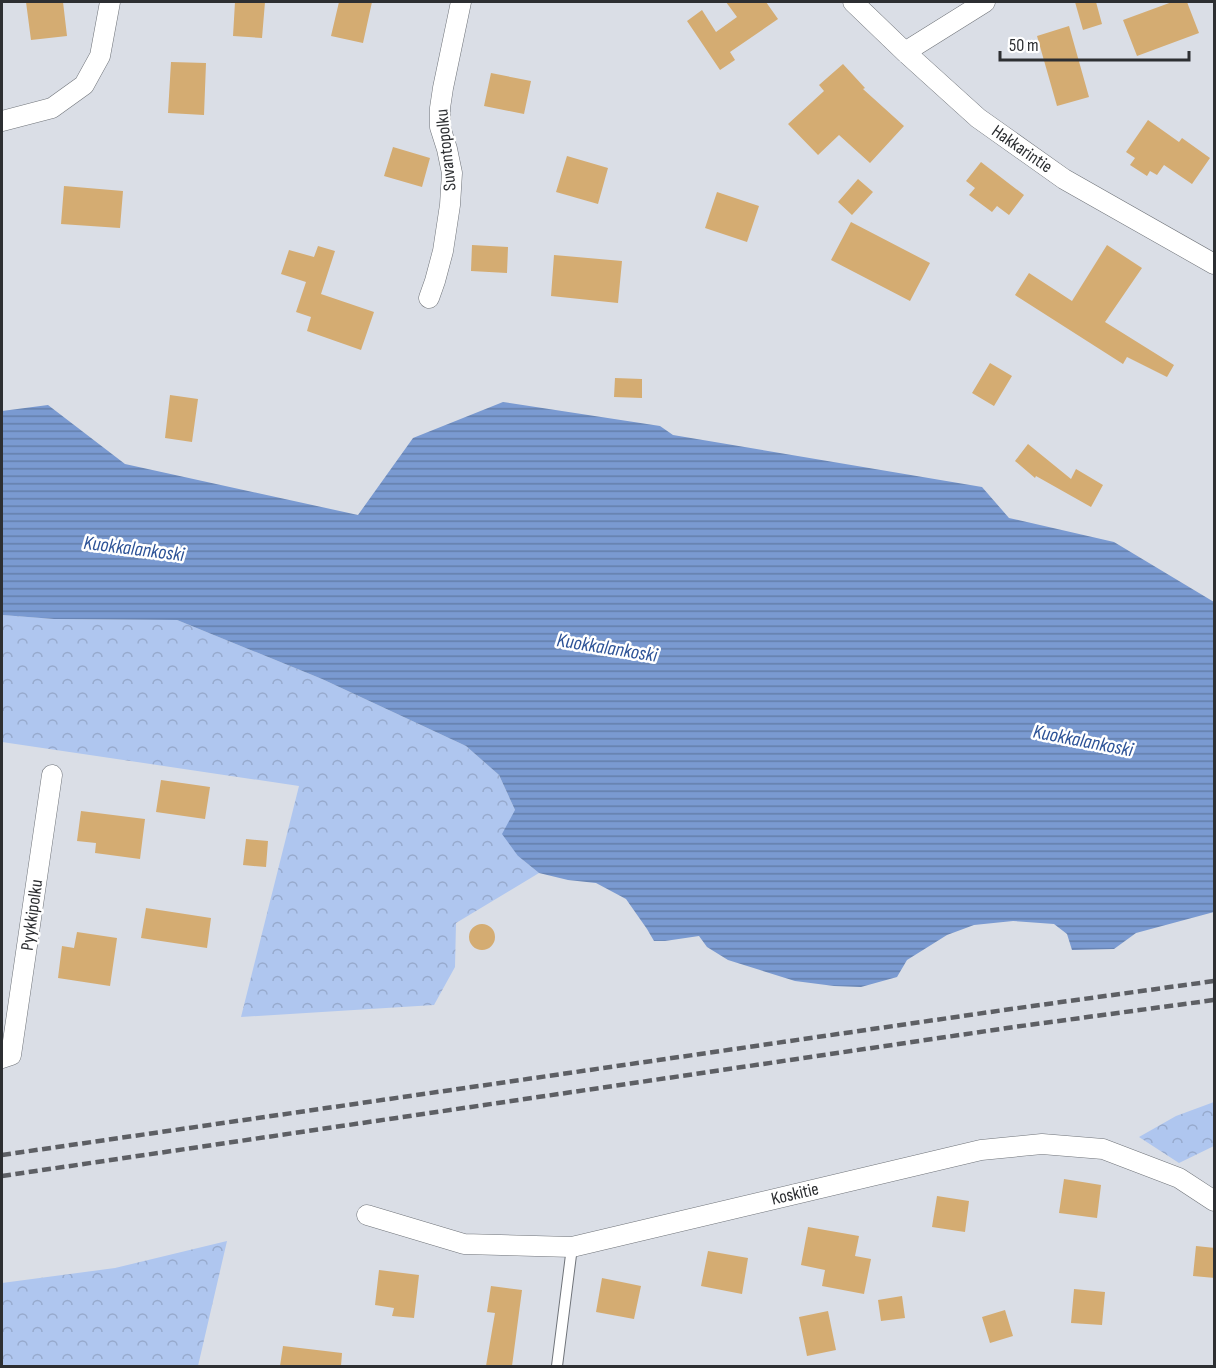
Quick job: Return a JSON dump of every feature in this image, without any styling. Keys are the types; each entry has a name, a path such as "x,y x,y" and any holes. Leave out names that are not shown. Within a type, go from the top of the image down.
{"street":[{"path":"2,121 52,108 84,85 100,56 110,2"},
{"name":"Suvantopolku","path":"429,298 443,251 450,205 452,173 440,127 440,108 461,2"},
{"name":"Hakkarintie","path":"853,2 978,118 1064,179 1215,264"},
{"path":"905,52 985,2"},
{"name":"Pyykkipolku","path":"6,1057 52,775"},
{"name":"Koskitie","path":"367,1215 464,1244 572,1247 981,1150 1042,1144 1103,1149 1179,1178 1215,1201"}],"lane":[{"path":"556,1366 572,1247"}],"green space":[{"path":"2,615 54,619 177,620 322,679 466,746 499,775 515,810 518,856 539,873 456,923 455,967 434,1005 241,1017 299,786 2,742"},
{"path":"1214,1102 1214,1146 1179,1163 1139,1137 1176,1116"},
{"path":"227,1241 198,1366 2,1366 2,1283 115,1268"}],"water":[{"name":"Kuokkalankoski","path":"503,402 660,426 673,435 982,487 1009,518 1114,542 1214,602 1214,912 1136,933 1114,949 1072,950 1067,934 1054,924 1013,921 974,925 947,935 907,960 897,977 861,987 795,981 728,960 707,947 699,936 654,941 626,899 596,883 568,880 539,873 518,856 502,834 515,810 499,775 466,746 322,679 177,620 54,619 2,615 2,411 48,405 125,464 358,515 413,438"}],"building":[{"path":"26,2 63,2 67,36 31,40"},
{"path":"235,2 265,2 262,38 233,36"},
{"path":"339,2 372,2 363,43 331,36"},
{"path":"726,2 766,2 778,19 730,52 735,60 720,70 687,21 702,10 716,32 737,17"},
{"path":"1075,2 1096,2 1102,24 1083,30"},
{"path":"1172,2 1187,2 1199,33 1137,56 1123,20"},
{"path":"1069,26 1089,97 1057,106 1037,36"},
{"path":"171,62 206,63 204,115 168,113"},
{"path":"843,64 865,88 863,89 904,126 870,163 839,135 818,155 788,124 824,91 819,85"},
{"path":"491,73 531,81 524,114 484,106"},
{"path":"1148,120 1179,142 1182,138 1210,158 1192,184 1164,165 1157,175 1150,171 1147,176 1130,165 1135,158 1126,152"},
{"path":"393,147 430,158 422,187 384,176"},
{"path":"567,156 608,168 598,204 556,192"},
{"path":"981,162 1024,195 1009,215 997,206 992,212 969,195 975,188 966,181"},
{"path":"858,179 873,192 852,215 838,202"},
{"path":"64,186 123,191 120,228 61,224"},
{"path":"717,192 759,206 747,242 705,228"},
{"path":"851,222 930,263 910,301 831,260"},
{"path":"472,245 508,247 507,273 471,271"},
{"path":"1107,245 1142,268 1105,322 1174,365 1167,377 1127,357 1123,364 1015,295 1029,273 1072,301"},
{"path":"318,246 335,251 321,294 374,312 361,350 307,331 311,317 296,312 306,282 281,274 289,250 314,257"},
{"path":"554,255 622,261 618,303 551,296"},
{"path":"990,363 1012,376 994,406 972,393"},
{"path":"615,378 642,379 642,398 614,397"},
{"path":"170,395 198,399 192,442 165,438"},
{"path":"1028,444 1071,479 1076,469 1103,485 1091,507 1036,476 1035,478 1015,461"},
{"path":"161,780 210,787 205,819 156,812"},
{"path":"81,811 145,819 140,859 95,853 96,843 77,841"},
{"path":"246,839 268,841 266,867 243,865"},
{"path":"146,908 211,918 207,948 141,938"},
{"path":"482,924 491,928 495,937 491,946 482,950 473,946 469,937 473,928"},
{"path":"77,932 117,938 110,986 58,978 62,946 74,948"},
{"path":"1064,1179 1101,1185 1097,1218 1059,1213"},
{"path":"937,1196 969,1201 965,1232 932,1227"},
{"path":"808,1227 859,1236 855,1256 871,1259 864,1294 822,1286 825,1270 801,1265"},
{"path":"1196,1246 1215,1248 1215,1278 1193,1276"},
{"path":"708,1251 748,1258 742,1294 701,1286"},
{"path":"379,1270 419,1275 414,1318 392,1316 394,1308 375,1305"},
{"path":"602,1278 641,1286 634,1319 596,1312"},
{"path":"491,1286 522,1290 512,1366 486,1366 495,1313 487,1312"},
{"path":"1074,1289 1105,1292 1102,1325 1071,1323"},
{"path":"902,1296 905,1318 881,1321 878,1300"},
{"path":"1005,1310 1013,1336 990,1343 982,1317"},
{"path":"828,1311 836,1350 807,1356 799,1317"},
{"path":"283,1346 342,1353 341,1366 280,1366"}],"railway":[{"path":"2,1155 1214,981"},
{"path":"2,1176 1014,1027 1214,1000"}]}
